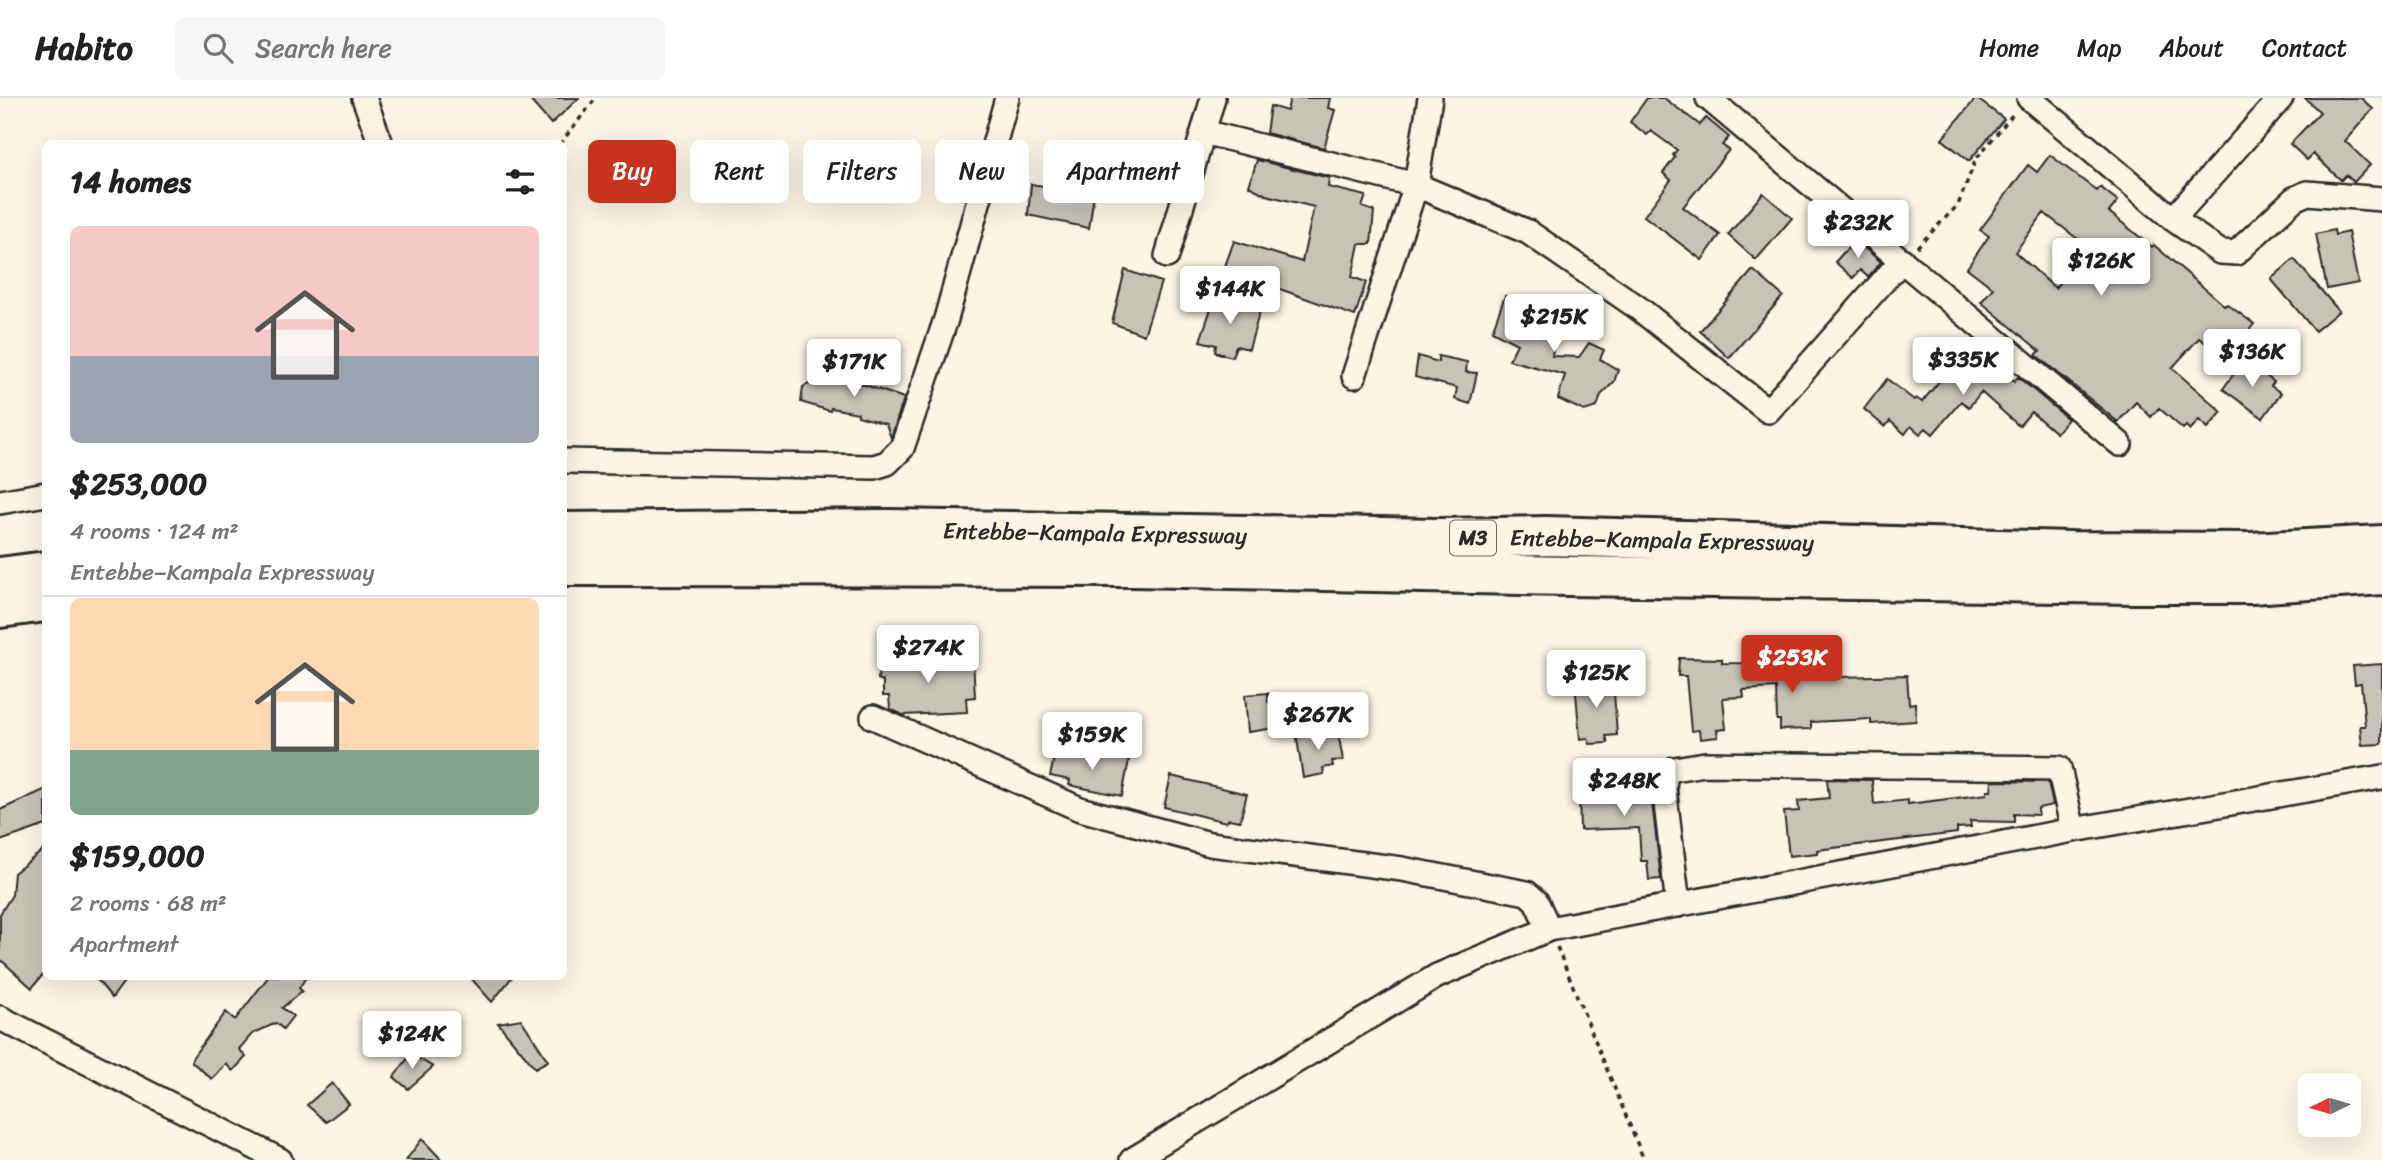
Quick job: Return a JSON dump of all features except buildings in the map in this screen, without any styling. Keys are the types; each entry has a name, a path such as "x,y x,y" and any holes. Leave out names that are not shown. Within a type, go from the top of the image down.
{"highway":[{"name":"Entebbe–Kampala Expressway","path":"567,531 888,528 1440,538 1547,536 2084,551 2250,552 2382,545"},
{"name":"Entebbe–Kampala Expressway","path":"567,565 1133,567 2136,584 2251,584 2382,575"},
{"path":"0,578 42,572"},
{"path":"0,608 42,603"}],"street":[{"path":"364,98 380,140"},
{"path":"567,461 874,467 887,463 902,448 946,319 1007,98"},
{"path":"1167,256 1213,98"},
{"path":"1354,376 1416,185 1430,98"},
{"path":"1708,98 2120,444"},
{"path":"2173,219 2281,98"},
{"path":"2023,103 2220,252 2236,253 2294,199 2307,193 2382,198"},
{"path":"1203,132 1416,185 1528,232 1637,307 1768,411 1902,260"},
{"path":"0,502 42,495"},
{"path":"873,716 1080,809 1210,844 1402,869 1527,893 1542,911 1549,929"},
{"path":"1678,905 1664,787 1666,773 1674,769 1705,764 2059,768 2073,830"},
{"path":"1132,1160 1437,976 1549,929 1880,869 2073,830 2382,778"},
{"path":"0,1018 280,1160"}],"path":[{"path":"563,140 596,98"},
{"path":"1902,260 1932,234 1958,205 1976,159 2023,103"},
{"path":"1549,929 1644,1160"}]}
